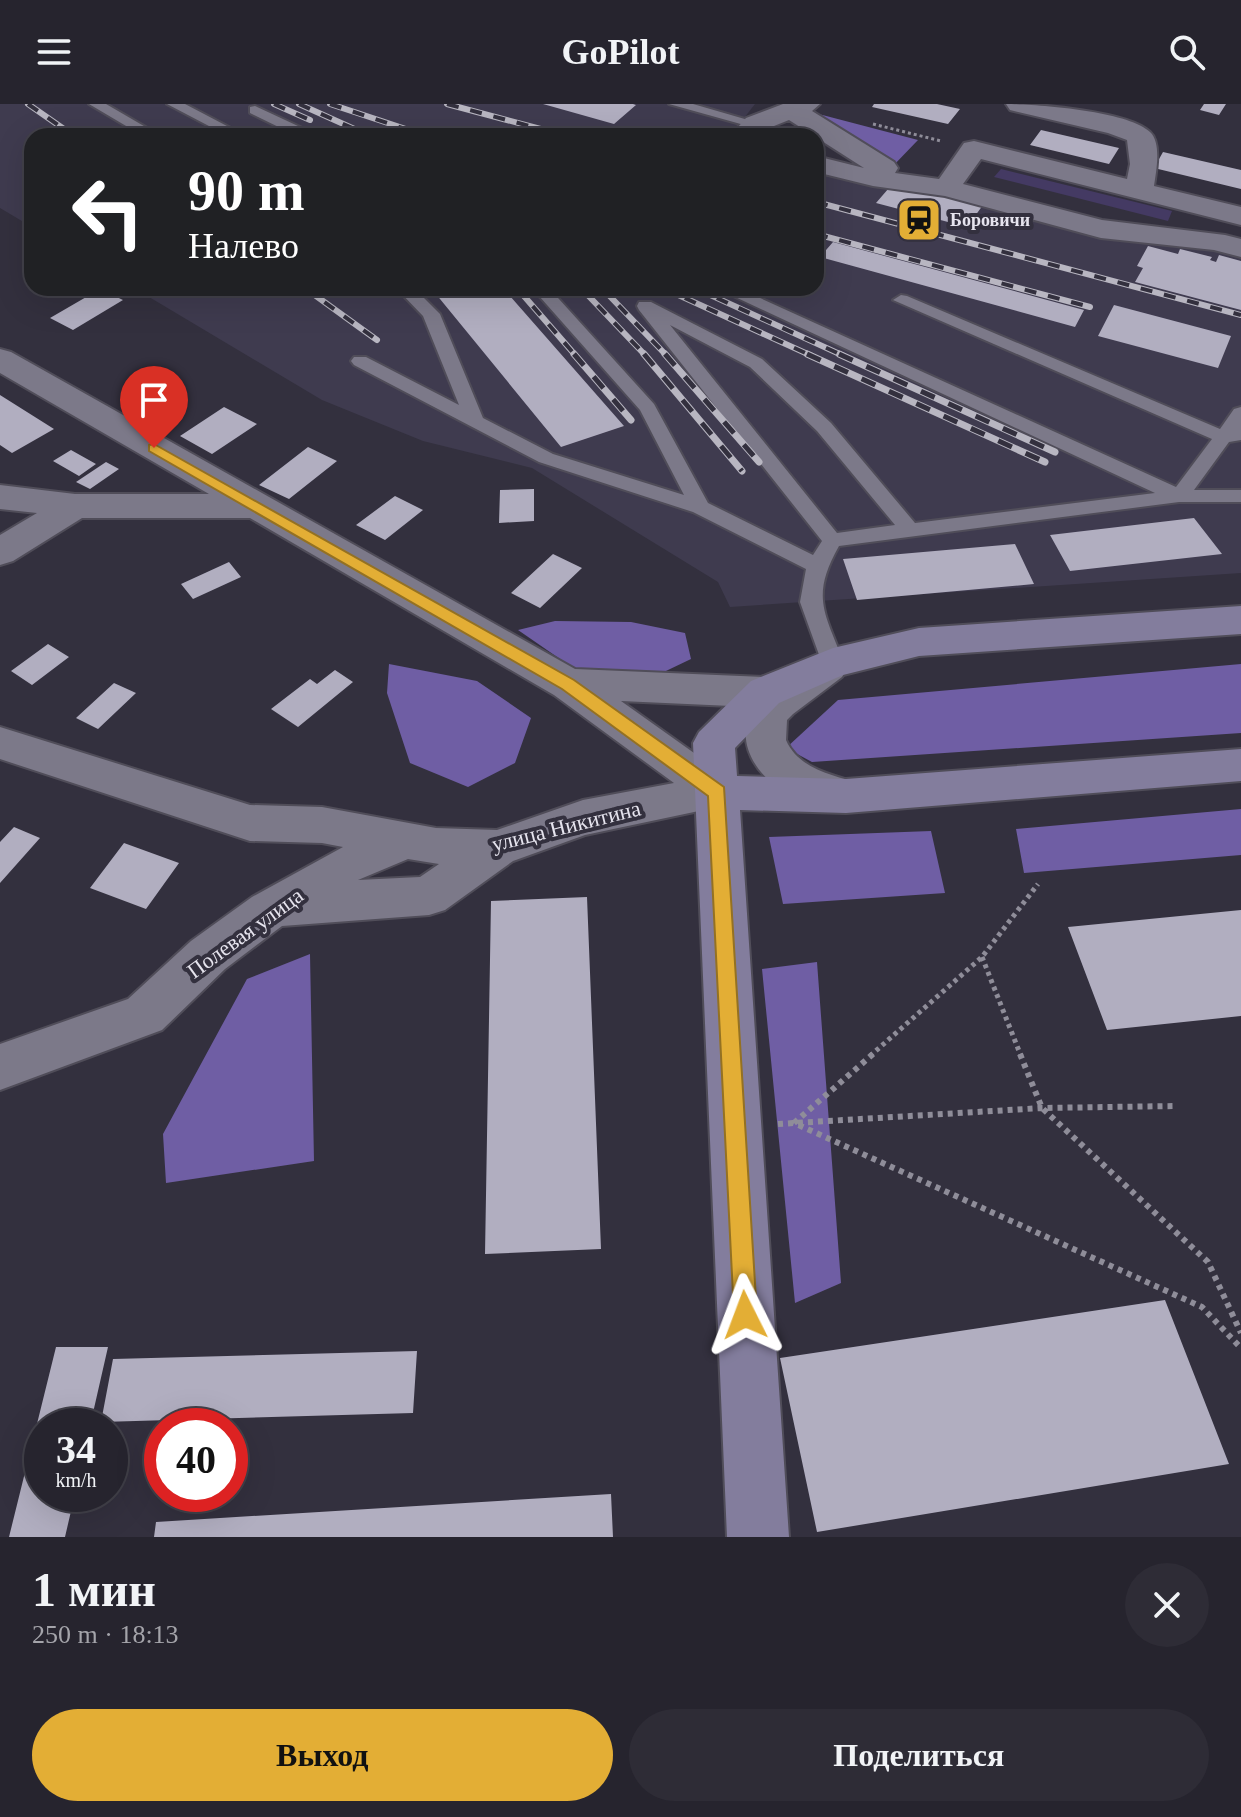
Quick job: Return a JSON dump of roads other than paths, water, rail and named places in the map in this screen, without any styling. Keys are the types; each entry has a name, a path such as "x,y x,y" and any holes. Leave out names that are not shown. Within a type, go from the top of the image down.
{"street":[{"path":"1019,104 1117,127 1140,136 1144,164 1139,190"},
{"path":"754,128 802,107 910,184"},
{"path":"946,188 974,149 1241,216"},
{"path":"824,166 910,184 946,188 1101,229 1215,241 1241,248"},
{"path":"1,361 716,768"},
{"path":"0,497 75,506 255,506"},
{"path":"0,552 75,506"},
{"path":"568,684 765,692 833,663 919,642 1241,620"},
{"path":"833,663 786,696 767,719 765,741 780,767 809,786 846,796"},
{"path":"758,1537 716,768 765,692"},
{"name":"улица Никитина","path":"0,743 250,823 322,825 436,846 497,848 716,768 846,796 1241,765"},
{"name":"Полевая улица","path":"0,1067 145,1015 208,955 268,911 342,867 406,840"},
{"path":"268,911 359,899 429,896 497,848"}],"lane":[{"path":"96,104 140,128"},
{"path":"174,104 223,128"},
{"path":"676,104 743,128"},
{"path":"255,110 292,128"},
{"path":"412,296 431,314 475,421"},
{"path":"547,296 648,408 700,507"},
{"path":"742,296 1179,496"},
{"path":"901,300 1232,436"},
{"path":"832,540 645,306 756,363 824,427 911,531"},
{"path":"360,361 546,458 700,507 817,566"},
{"path":"1179,496 1232,436 1241,413"},
{"path":"832,540 1179,496 1241,496"},
{"path":"832,540 817,566 810,602 833,663"}],"railway":[{"path":"28,104 62,128"},
{"path":"274,104 310,120"},
{"path":"299,104 352,128"},
{"path":"330,104 403,128"},
{"path":"447,104 537,128"},
{"path":"824,204 1241,315"},
{"path":"824,236 1090,307"},
{"path":"316,296 377,340"},
{"path":"524,296 576,356"},
{"path":"589,296 646,356"},
{"path":"610,296 667,356"},
{"path":"681,296 812,356"},
{"path":"713,296 844,356"},
{"path":"574,354 631,420"},
{"path":"644,354 742,471"},
{"path":"665,354 759,462"},
{"path":"807,354 1045,462"},
{"path":"839,354 1055,452"}],"place":[{"name":"Боровичи","path":"919,220"}]}
